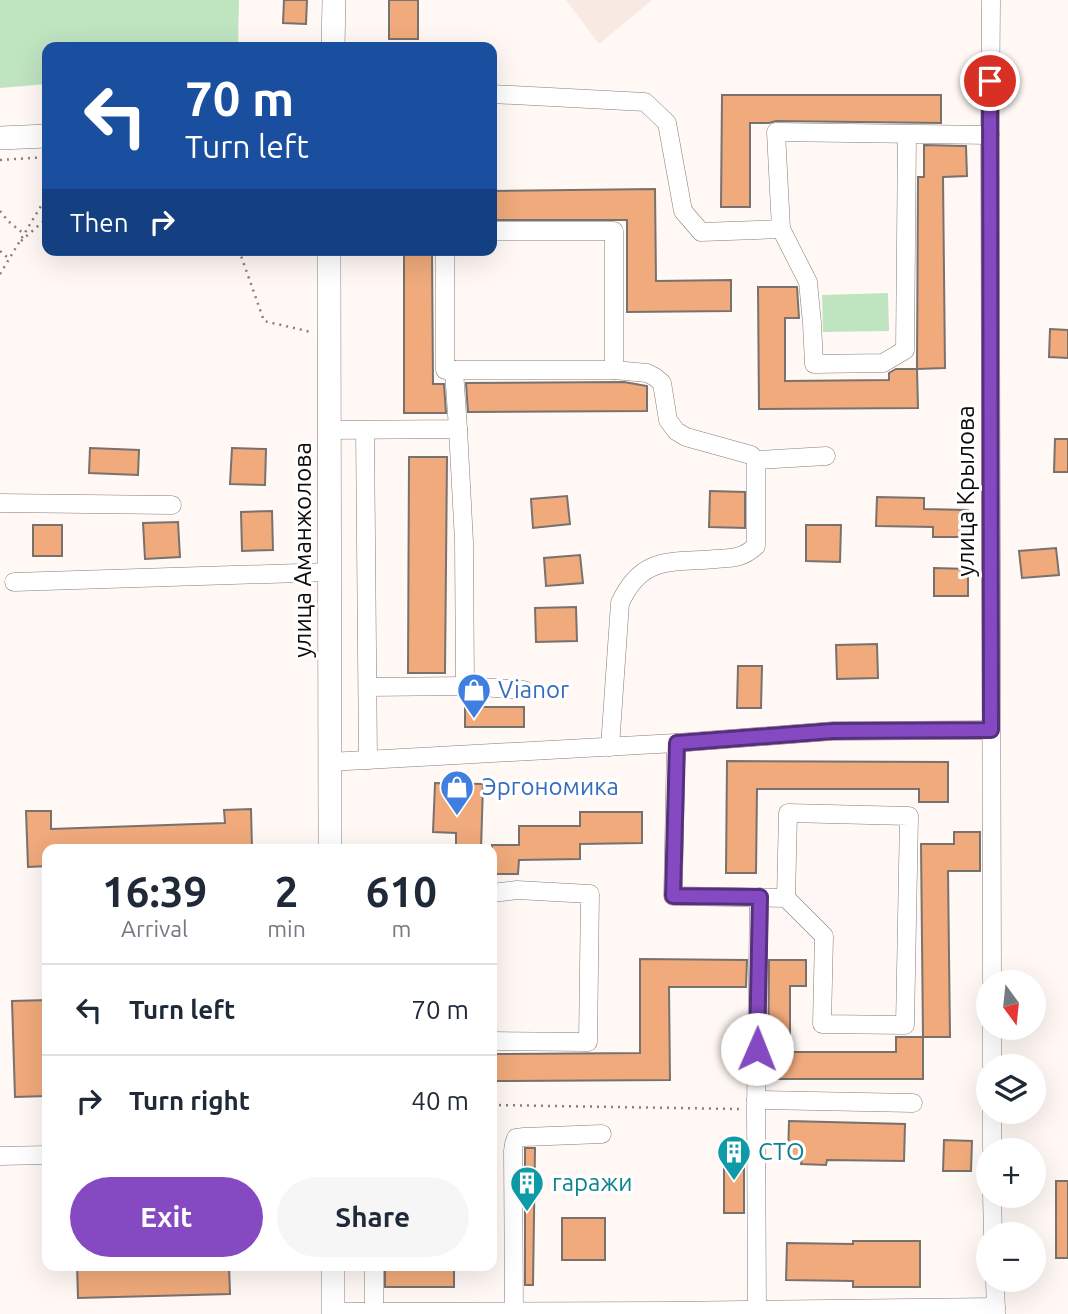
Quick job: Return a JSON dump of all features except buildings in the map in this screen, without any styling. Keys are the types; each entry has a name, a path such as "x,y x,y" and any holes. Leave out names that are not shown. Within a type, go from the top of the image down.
{"main road":[{"path":"333,42 334,0"},
{"path":"0,138 42,136"},
{"name":"улица Аманжолова","path":"329,256 330,844"},
{"path":"333,1271 333,1313"}],"street":[{"name":"улица Крылова","path":"991,0 992,970"},
{"path":"497,94 645,103 667,123 683,211 701,232 781,229"},
{"path":"907,135 905,350 883,363 814,364 808,282 781,229 776,132 990,135"},
{"path":"497,231 614,231 614,370"},
{"path":"445,256 445,370 614,370 647,373 662,383 668,421 676,431 687,437 751,455 756,460 756,546 746,555 729,559 653,565 628,585 620,603 610,747"},
{"path":"454,370 464,542 464,686"},
{"path":"329,430 458,429"},
{"path":"365,430 368,760"},
{"path":"756,460 826,456"},
{"path":"0,502 172,505"},
{"path":"13,582 330,572"},
{"path":"368,687 464,686 524,690"},
{"path":"329,762 677,743 833,731 991,730"},
{"path":"677,743 673,896 786,898 824,936 822,1024 905,1025 909,816 788,813 786,898"},
{"path":"497,892 517,890 590,894 588,1042 497,1041"},
{"path":"757,1310 756,1105 760,897"},
{"path":"756,1105 913,1103"},
{"path":"514,1311 513,1151 516,1139 601,1135"},
{"path":"0,1156 42,1155"},
{"path":"373,1271 374,1311"},
{"path":"333,1313 996,1311 995,1292"}],"path":[{"path":"0,160 42,158"},
{"path":"0,274 42,203"},
{"path":"0,211 24,234"},
{"path":"19,243 42,222"},
{"path":"0,251 9,259"},
{"path":"241,256 264,321 330,336"},
{"path":"497,1105 756,1105"}],"shaded area":[{"path":"566,0 652,0 599,44"}],"green space":[{"path":"0,0 239,0 238,42 42,42 42,84 0,88"},
{"path":"888,293 889,331 823,332 822,295"}],"place":[{"name":"Vianor","path":"474,720"},
{"name":"Эргономика","path":"457,817"},
{"name":"СТО","path":"734,1182"},
{"name":"гаражи","path":"527,1213"}],"route":[{"path":"757,1049 760,897 673,896 677,743 833,731 991,730 990,81"}]}
